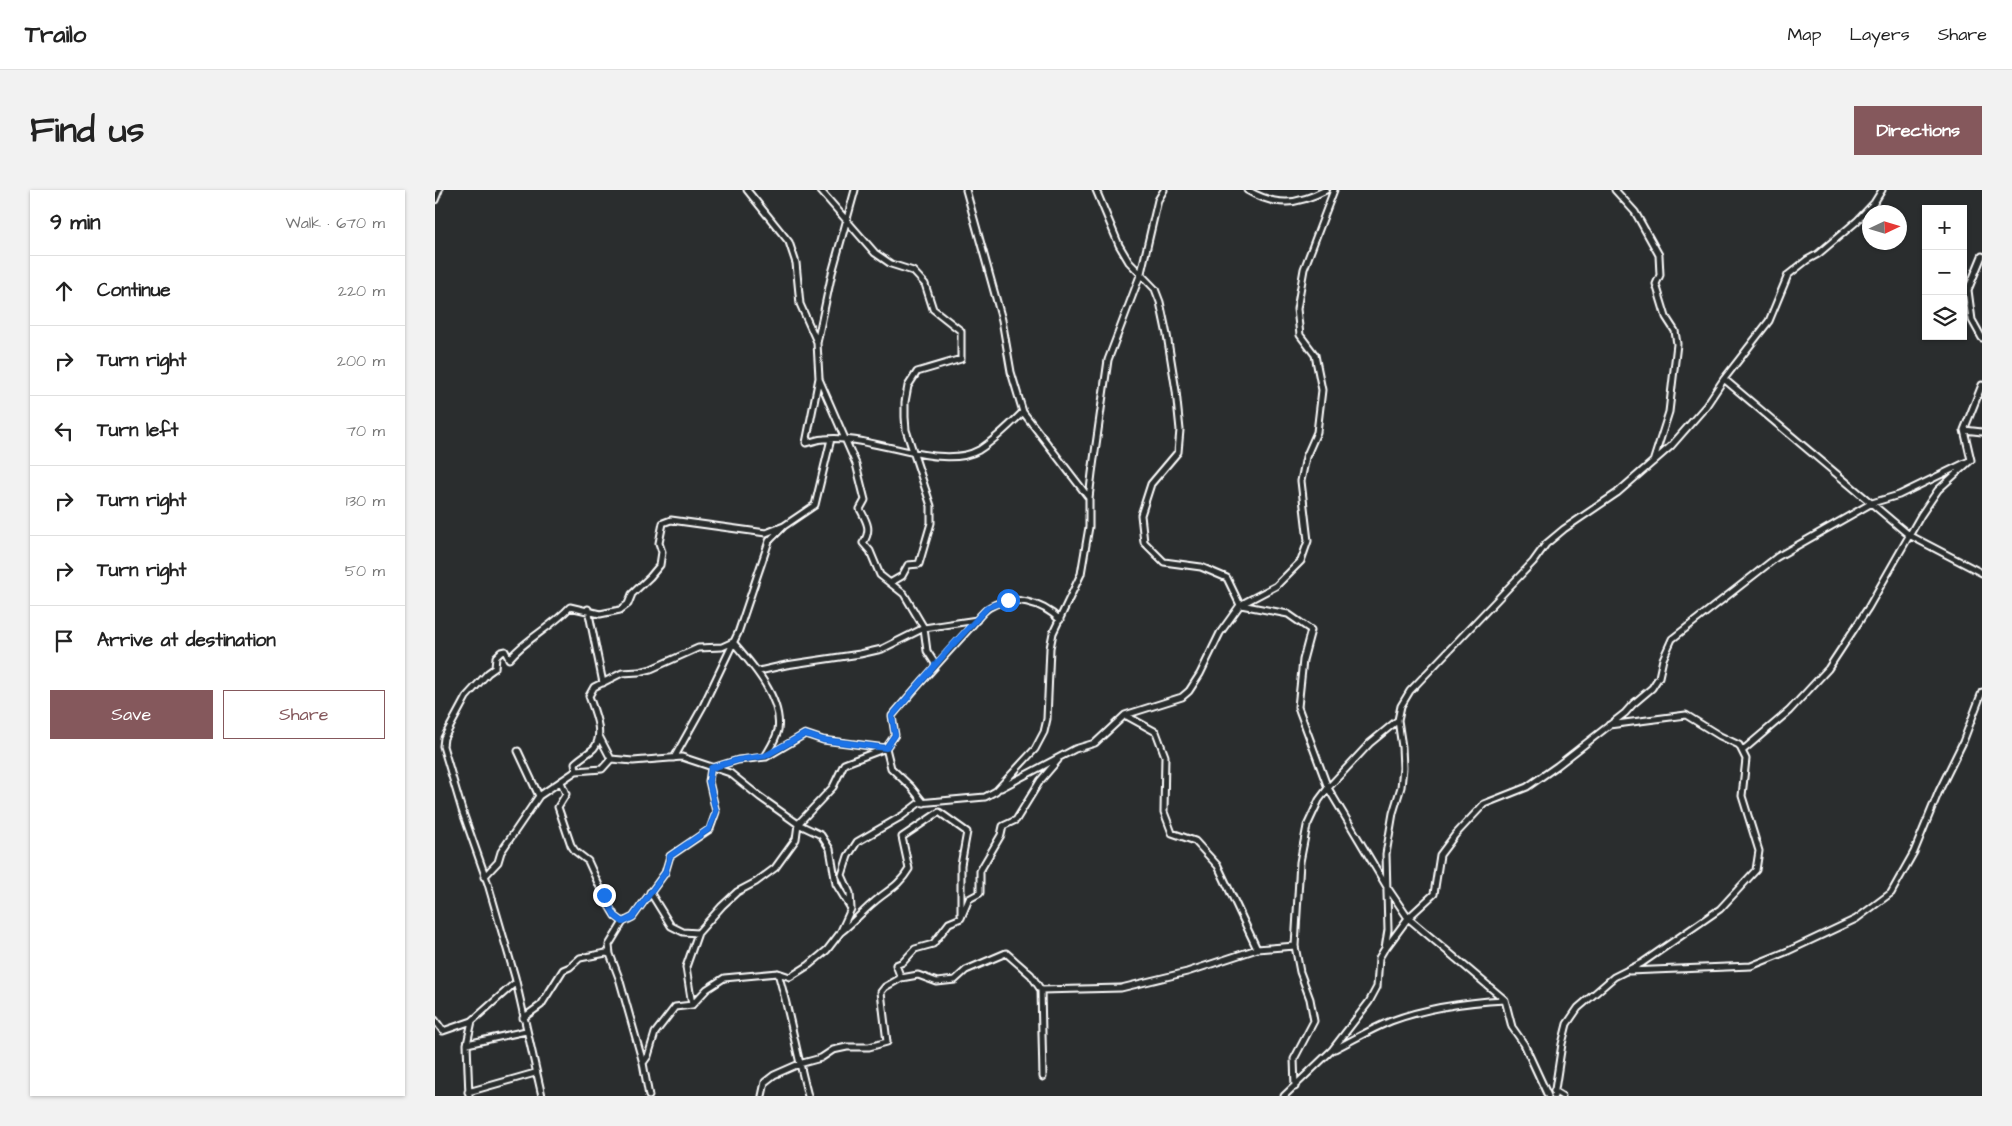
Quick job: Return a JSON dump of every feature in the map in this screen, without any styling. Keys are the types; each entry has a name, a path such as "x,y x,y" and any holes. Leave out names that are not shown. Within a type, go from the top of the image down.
{"street":[{"path":"435,200 439,190"},
{"path":"747,190 789,242 796,262 800,304 817,343"},
{"path":"820,190 875,253 891,264 913,271 925,284 933,309 961,331 961,359 917,372 908,386 905,402 906,430 931,506 931,523 919,564 908,565 902,576 890,583"},
{"path":"855,190 832,273 817,343 819,378 806,444 825,438 847,440 941,457 961,456 979,450 1023,412"},
{"path":"966,190 1002,320 1011,372 1023,412 1089,498"},
{"path":"1096,190 1119,245 1129,262 1155,289 1160,302 1176,391 1180,430 1179,452 1151,484 1141,515 1144,542 1164,562 1201,567 1227,578 1240,605"},
{"path":"997,790 1035,749 1044,732 1047,719 1050,648 1053,633 1081,574 1089,527 1089,498 1108,360 1141,273 1158,200 1164,190"},
{"path":"1247,190 1274,201 1289,203 1307,200 1326,190"},
{"path":"840,933 851,909 850,893 842,875 848,856 857,842 902,816 919,803 985,797 1075,749 1095,744 1125,715 1182,697 1189,691 1200,674 1220,633 1240,605 1276,586 1301,562 1308,541 1301,480 1305,457 1317,432 1322,390 1315,355 1300,335 1297,309 1304,269 1334,190"},
{"path":"1615,190 1635,212 1659,255 1660,276 1656,284 1666,317 1675,331 1677,344 1669,412 1653,462"},
{"path":"1385,948 1388,930 1386,854 1393,813 1401,787 1403,768 1403,748 1398,720 1401,706 1410,691 1533,562 1546,544 1564,529 1617,493 1671,446 1706,406 1724,378 1769,321 1788,275 1818,254 1857,221 1882,190"},
{"path":"1982,256 1968,290 1972,320 1982,338"},
{"path":"819,378 857,464 865,500 860,509 869,524 868,536 863,543 869,551 879,575 904,594 924,628 927,651 936,665"},
{"path":"1724,378 1909,535 1982,572"},
{"path":"1971,460 1964,430 1982,385"},
{"path":"1964,430 1982,432"},
{"path":"674,758 703,706 733,642 746,612 769,541 784,526 815,505 831,439"},
{"path":"1284,1096 1332,1050 1369,1002 1377,987 1379,958 1408,918 1434,894 1440,855 1455,835 1484,804 1527,786 1557,766 1625,713 1652,688 1659,677 1663,659 1672,639 1777,557 1872,503 1899,495 1971,460"},
{"path":"1742,752 1782,718 1828,669 1868,608 1909,535 1938,490 1971,460"},
{"path":"541,1096 516,982 450,771 443,746 444,738 468,695 488,672 495,668 496,657 501,652 505,652 509,659 519,648 559,620 571,607 587,609 600,614 619,610 628,604 632,594 660,565 662,552 659,543 663,523 671,520 766,532 784,526"},
{"path":"692,1005 686,967 698,933 737,892 756,882 775,868 796,839 798,824 833,787 845,764 886,748 895,735 892,716 988,607 1008,600 1029,602 1042,607 1060,620"},
{"path":"1240,605 1287,614 1311,630 1303,660 1298,707 1328,788 1387,887 1408,918 1505,1000 1512,1027 1524,1044 1547,1096"},
{"path":"587,609 603,683"},
{"path":"759,671 882,649 924,628 977,620"},
{"path":"733,642 759,671 778,714 777,731 765,756"},
{"path":"611,759 599,736 589,696 594,687 622,673 651,670 698,648 722,647 733,642"},
{"path":"1626,972 1751,966 1856,919 1891,894 1914,852 1939,791 1963,742 1982,692"},
{"path":"1125,715 1156,732 1165,756 1164,812 1171,833 1195,841 1218,866 1257,949"},
{"path":"1562,1096 1554,1093 1562,1044 1567,1024 1578,1008 1614,978 1642,963 1720,909 1756,870 1759,851 1742,796 1746,759 1739,745 1720,736 1686,715 1608,725"},
{"path":"1295,1087 1295,1059 1314,1021 1310,999 1299,972 1295,946 1300,862 1307,826 1319,800 1328,788 1370,743 1398,720"},
{"path":"711,768 738,760 765,756 805,734 823,740 886,748"},
{"path":"576,771 575,763 594,748 599,736"},
{"path":"886,748 891,768 911,787 924,803"},
{"path":"518,751 539,796"},
{"path":"611,759 633,761 683,757 730,773 798,824 821,835 827,841 834,866 836,884 851,909"},
{"path":"901,978 896,965 903,962 915,949 933,944 949,923 961,918 969,899 980,893 980,872 1001,835 1003,826 1016,820 1040,781 1060,758"},
{"path":"484,877 498,862 501,852 539,796 576,771 602,769 611,759"},
{"path":"649,1096 643,1063 619,978 610,954 609,945 623,922 633,917 665,873 670,856 709,829 716,812 709,781 711,768"},
{"path":"561,782 566,794 558,807 571,845 575,851 589,861 607,903 615,916 623,922"},
{"path":"643,1063 648,1056 655,1033 675,1007 692,1005 707,989 724,978 778,973 791,976 809,965 827,950 840,933 875,901 896,887 905,877 909,869 901,837 939,812 967,832 961,866 961,918"},
{"path":"650,892 671,926 683,932 698,933"},
{"path":"1041,990 1121,988 1187,972 1257,949 1295,946"},
{"path":"523,1018 541,1005 563,970 570,967 580,958 606,953 610,954"},
{"path":"762,1096 765,1082 774,1075 799,1064 821,1058 833,1050 847,1047 869,1047 887,1042 881,992 885,987 901,978 918,975 937,982 955,980 965,970 1006,953 1031,975 1041,990 1043,1077"},
{"path":"778,973 792,1024 799,1064 808,1096"},
{"path":"435,1022 443,1031 472,1021 516,982"},
{"path":"1332,1050 1391,1021 1423,1012 1505,1000"},
{"path":"472,1021 467,1044 468,1094 535,1073"},
{"path":"467,1044 526,1031"}],"route":[{"path":"604,895 615,916 623,922 633,917 665,873 670,856 709,829 716,812 709,781 711,768 738,760 765,756 805,734 823,740 886,748 895,735 892,716 904,701 988,607 1008,600"}]}
